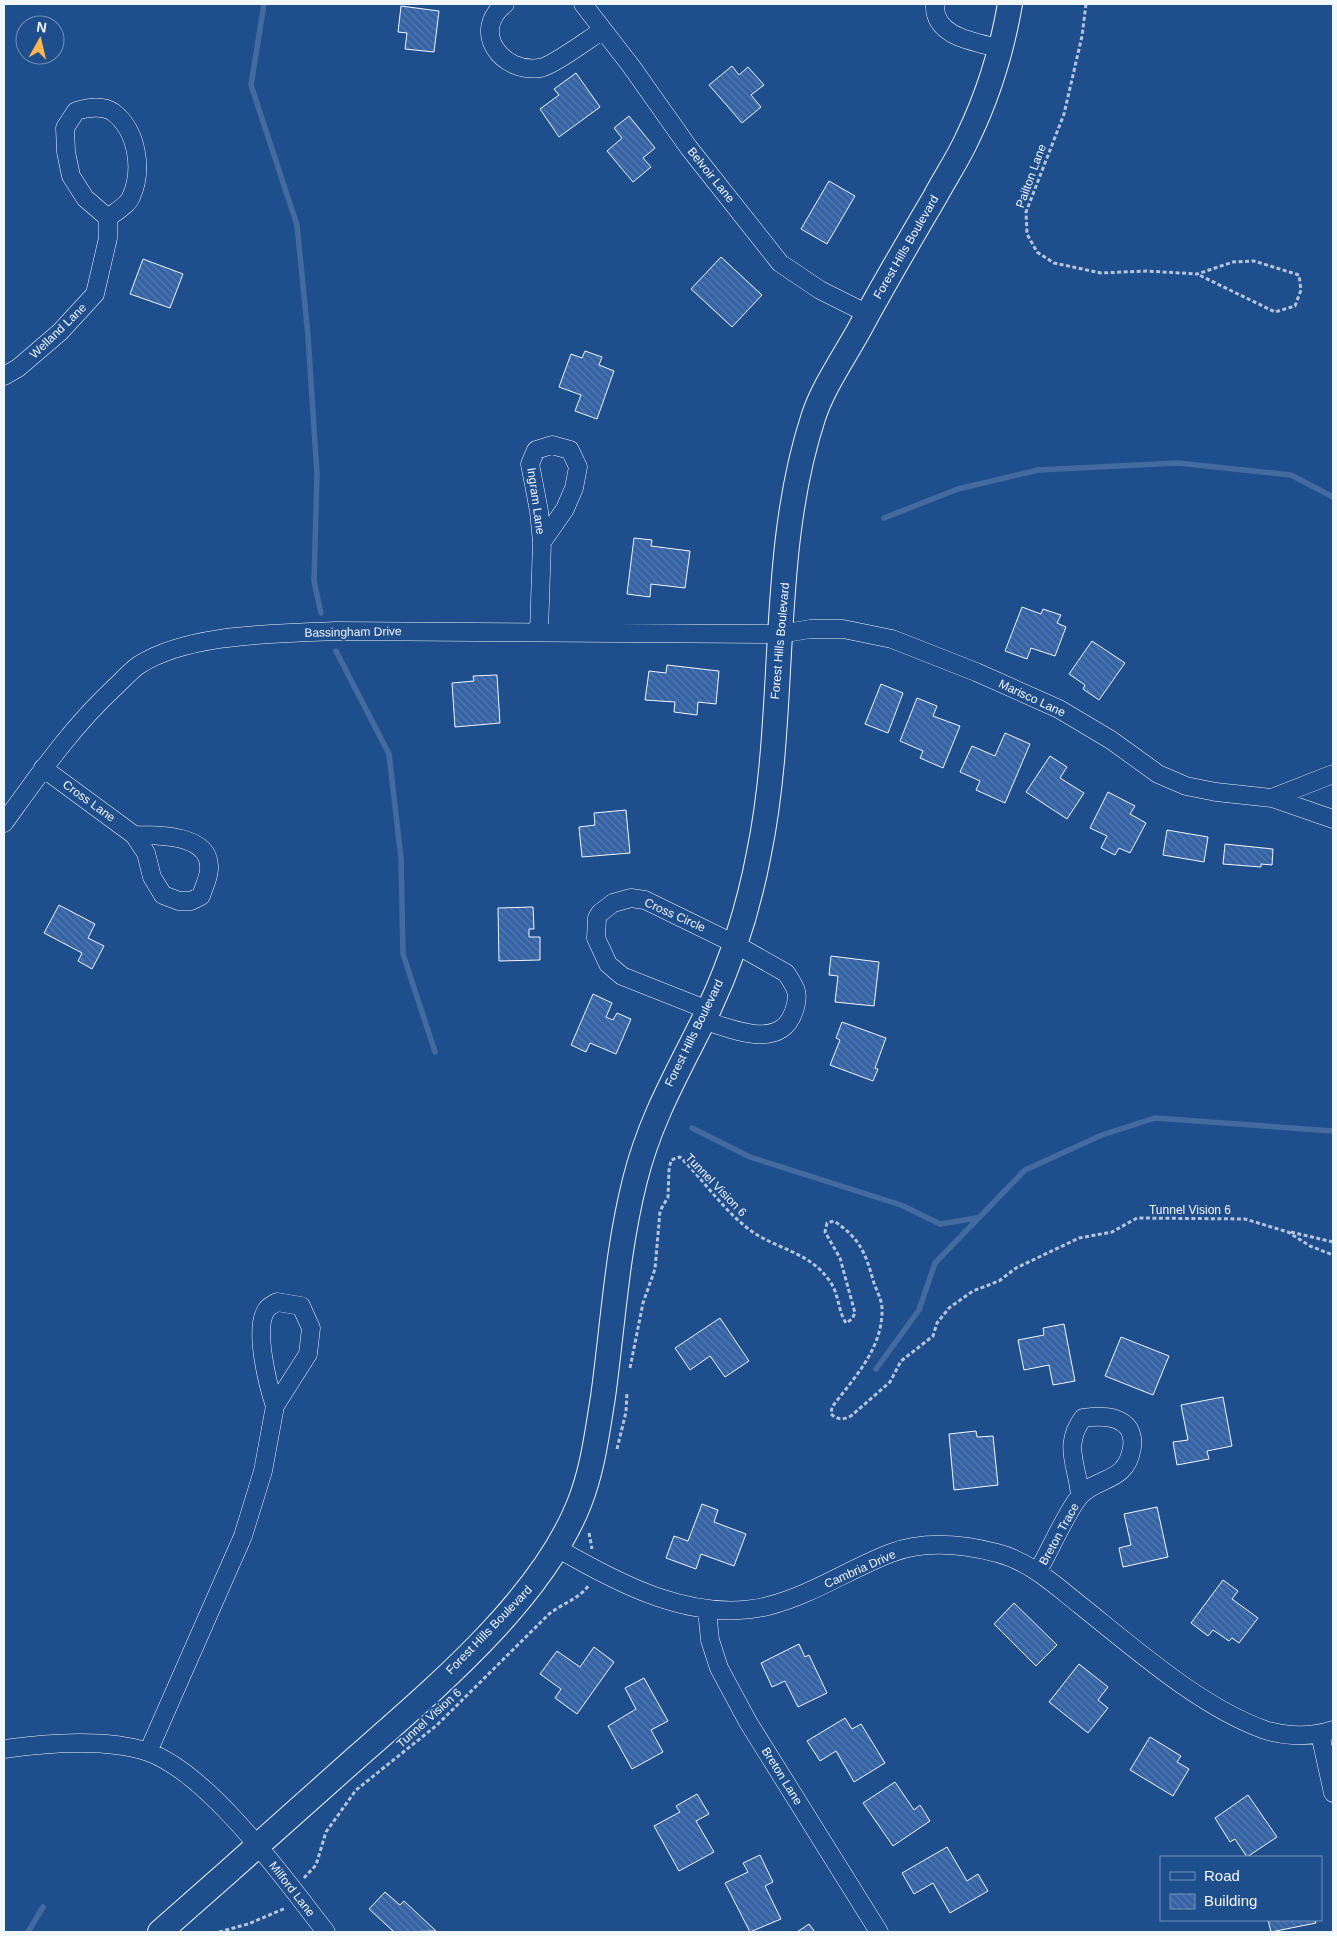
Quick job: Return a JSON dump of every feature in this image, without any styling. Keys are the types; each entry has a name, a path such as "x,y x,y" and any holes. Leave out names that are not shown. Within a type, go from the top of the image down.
{"main road":[{"name":"Forest Hills Boulevard","path":"160,1932 420,1701 468,1654 529,1590 557,1548 578,1507 595,1447 618,1269 635,1180 649,1133 667,1088 705,1015 736,944 760,851 770,769 780,634 793,502 814,414 967,139 1002,49 1010,4"}],"street":[{"path":"505,4 498,9 491,22 490,36 496,50 506,61 523,69 543,67 603,30"},
{"name":"Belvoir Lane","path":"583,4 689,148 780,263 820,290 868,314"},
{"path":"935,4 935,10 940,23 951,35 1002,49"},
{"path":"90,107 112,112 130,133 136,151 138,175 130,199 108,218 85,198 71,176 66,152 65,128 76,111 90,107"},
{"name":"Welland Lane","path":"4,376 18,368 60,332 95,294 108,238 108,218"},
{"name":"Ingram Lane","path":"539,632 542,542 539,511 530,464 536,450 552,444 570,450 578,467 574,488 565,509 542,542"},
{"name":"Marisco Lane","path":"780,634 810,630 844,629 892,639 976,672 1060,709 1111,740 1158,774 1186,786 1216,792 1272,798 1333,819"},
{"name":"Bassingham Drive","path":"4,823 43,768 90,710 138,665 168,652 200,643 266,635 335,630 780,634"},
{"name":"Cross Lane","path":"43,768 134,835 146,854 152,877 163,895 179,901 191,901 201,896 209,872 209,864 207,855 199,846 162,835 134,835"},
{"name":"Marisco Lane","path":"1272,798 1333,774"},
{"name":"Cross Circle","path":"631,898 662,907 736,944 786,973 794,985 798,998 792,1015 782,1029 771,1034 756,1035 705,1015 622,976 608,964 596,938 597,918 613,903 631,898"},
{"path":"148,1752 243,1536 264,1470 275,1406 308,1354 311,1328 301,1306 277,1302 267,1308 262,1326 266,1382 275,1406"},
{"name":"Breton Trace","path":"1038,1571 1080,1496 1114,1476 1130,1462 1133,1442 1129,1428 1116,1419 1102,1416 1083,1418 1075,1429 1071,1444 1080,1496"},
{"name":"Cambria Drive","path":"557,1548 606,1576 652,1595 707,1610 739,1610 785,1601 892,1552 925,1545 960,1545 1000,1554 1038,1571 1131,1646 1198,1695 1231,1714 1266,1730 1292,1735 1326,1732"},
{"name":"Breton Lane","path":"707,1610 710,1640 719,1668 748,1722 879,1932"},
{"path":"1326,1732 1333,1793"},
{"name":"Milford Lane","path":"4,1749 40,1744 100,1744 148,1752 175,1767 206,1792 258,1845 326,1932"}],"path":[{"name":"Pailton Lane","path":"1086,4 1082,36 1064,114 1026,212 1027,234 1037,252 1054,263 1101,273 1146,271 1197,274 1233,262 1254,261 1299,275 1301,290 1295,306 1275,312 1197,274"},
{"name":"Tunnel Vision 6","path":"628,1376 643,1303 655,1269 660,1211 668,1197 668,1170 671,1160 680,1157 723,1207 745,1227 758,1236 803,1255 812,1262 831,1283 842,1317 846,1323 852,1319 855,1312 840,1258 825,1232 827,1223 834,1221 858,1240 879,1295 882,1308 881,1324 866,1364 832,1407 831,1414 837,1418 845,1419 851,1416 890,1382 901,1361 932,1336 937,1323 948,1308 973,1291 1000,1281 1016,1268 1079,1238 1112,1232 1137,1218 1245,1219 1288,1232 1310,1246 1333,1255"},
{"path":"1288,1232 1333,1242"},
{"path":"615,1456 626,1412 627,1385"},
{"path":"591,1525 589,1532 592,1553"},
{"name":"Tunnel Vision 6","path":"300,1883 316,1866 326,1832 356,1790 438,1725 549,1614 574,1599 591,1582"},
{"path":"219,1932 274,1914 290,1905"}],"building":[{"path":"401,6 439,11 434,52 405,49 407,33 398,32"},
{"path":"732,66 739,75 748,67 764,85 751,95 761,107 742,123 709,85"},
{"path":"576,73 600,107 559,137 540,109 559,95 554,89"},
{"path":"629,116 655,148 643,158 651,167 633,182 607,151 622,138 614,128"},
{"path":"829,181 855,196 827,244 801,229"},
{"path":"721,257 762,295 732,327 691,289"},
{"path":"143,259 183,274 170,308 130,294"},
{"path":"585,351 602,357 599,365 614,371 597,419 575,411 581,395 559,387 571,354 582,358"},
{"path":"634,538 652,540 651,546 690,551 685,588 651,584 650,597 627,594"},
{"path":"1022,607 1041,614 1043,609 1061,615 1057,623 1066,627 1055,656 1031,648 1027,659 1005,651"},
{"path":"1092,641 1125,663 1099,700 1083,689 1085,685 1069,674"},
{"path":"667,665 719,671 716,704 698,702 697,715 674,712 675,702 645,700 649,671 666,673"},
{"path":"497,675 500,723 455,727 452,683 474,681 473,676"},
{"path":"881,684 903,693 888,733 865,724"},
{"path":"917,698 937,706 933,716 960,726 943,768 920,758 923,751 900,741"},
{"path":"1005,733 1030,744 1005,803 976,790 980,781 960,772 972,746 995,756"},
{"path":"1050,756 1067,767 1060,778 1084,793 1067,819 1026,792"},
{"path":"1108,792 1135,806 1130,814 1146,823 1130,853 1119,848 1115,855 1101,848 1107,836 1090,828"},
{"path":"626,810 630,853 582,857 579,827 595,825 594,813"},
{"path":"1167,830 1208,837 1204,862 1163,855"},
{"path":"1225,844 1273,849 1272,865 1261,864 1261,867 1223,864"},
{"path":"59,905 95,924 88,938 104,946 92,969 78,961 82,953 44,933"},
{"path":"533,907 534,929 529,929 529,937 540,937 540,960 499,961 498,908"},
{"path":"831,956 879,962 874,1006 835,1002 838,976 829,975"},
{"path":"593,994 612,1003 606,1017 613,1020 617,1013 631,1019 616,1054 590,1043 586,1052 571,1045"},
{"path":"842,1022 886,1038 875,1068 878,1069 873,1081 830,1065 840,1040 836,1038"},
{"path":"720,1318 749,1361 725,1377 710,1356 690,1370 675,1348"},
{"path":"1064,1324 1075,1381 1053,1385 1049,1365 1024,1370 1018,1340 1044,1335 1043,1328"},
{"path":"1121,1337 1169,1356 1153,1395 1105,1376"},
{"path":"1223,1397 1232,1446 1207,1451 1209,1459 1177,1465 1173,1442 1188,1440 1181,1405"},
{"path":"976,1431 977,1437 993,1436 998,1485 954,1490 949,1434"},
{"path":"702,1504 718,1510 714,1522 746,1534 734,1566 701,1554 696,1569 666,1558 674,1536 688,1541"},
{"path":"1157,1507 1168,1557 1123,1567 1119,1548 1131,1545 1124,1514"},
{"path":"1223,1580 1238,1591 1232,1599 1258,1618 1239,1643 1232,1638 1229,1641 1213,1630 1208,1636 1191,1623"},
{"path":"1014,1603 1057,1645 1036,1666 994,1624"},
{"path":"799,1644 805,1657 809,1655 827,1693 798,1707 785,1681 772,1687 761,1663"},
{"path":"594,1647 614,1662 577,1714 555,1698 561,1689 540,1674 557,1651 580,1667"},
{"path":"1079,1664 1108,1687 1098,1700 1108,1708 1088,1733 1049,1702"},
{"path":"644,1678 668,1721 651,1730 663,1752 632,1769 608,1726 636,1709 625,1688"},
{"path":"845,1718 852,1729 861,1724 885,1763 854,1782 836,1751 820,1761 807,1741"},
{"path":"1150,1737 1181,1756 1177,1762 1189,1769 1173,1796 1130,1770"},
{"path":"895,1782 914,1810 920,1805 930,1821 893,1846 863,1803"},
{"path":"697,1794 709,1814 696,1821 714,1852 679,1871 654,1826 680,1812 676,1806"},
{"path":"1248,1795 1277,1837 1246,1856 1235,1839 1230,1842 1215,1818"},
{"path":"947,1847 967,1881 978,1874 988,1891 950,1913 933,1883 914,1894 902,1873"},
{"path":"760,1855 773,1882 765,1886 781,1919 750,1932 725,1883 748,1872 743,1863"},
{"path":"385,1892 400,1905 404,1901 436,1931 394,1932 369,1909"},
{"path":"1268,1921 1315,1921 1316,1923 1271,1932"},
{"path":"809,1924 815,1932 797,1932"}],"waterway":[{"path":"264,4 251,85 297,225 308,336 317,474 314,581 321,613"},
{"path":"884,518 958,489 1038,470 1178,463 1291,475 1333,497"},
{"path":"336,651 389,754 401,858 403,954 435,1052"},
{"path":"876,1369 919,1310 935,1263 1025,1170 1102,1135 1155,1118 1333,1131"},
{"path":"692,1128 750,1157 901,1205 940,1224 977,1218"},
{"path":"28,1932 43,1907"}]}
